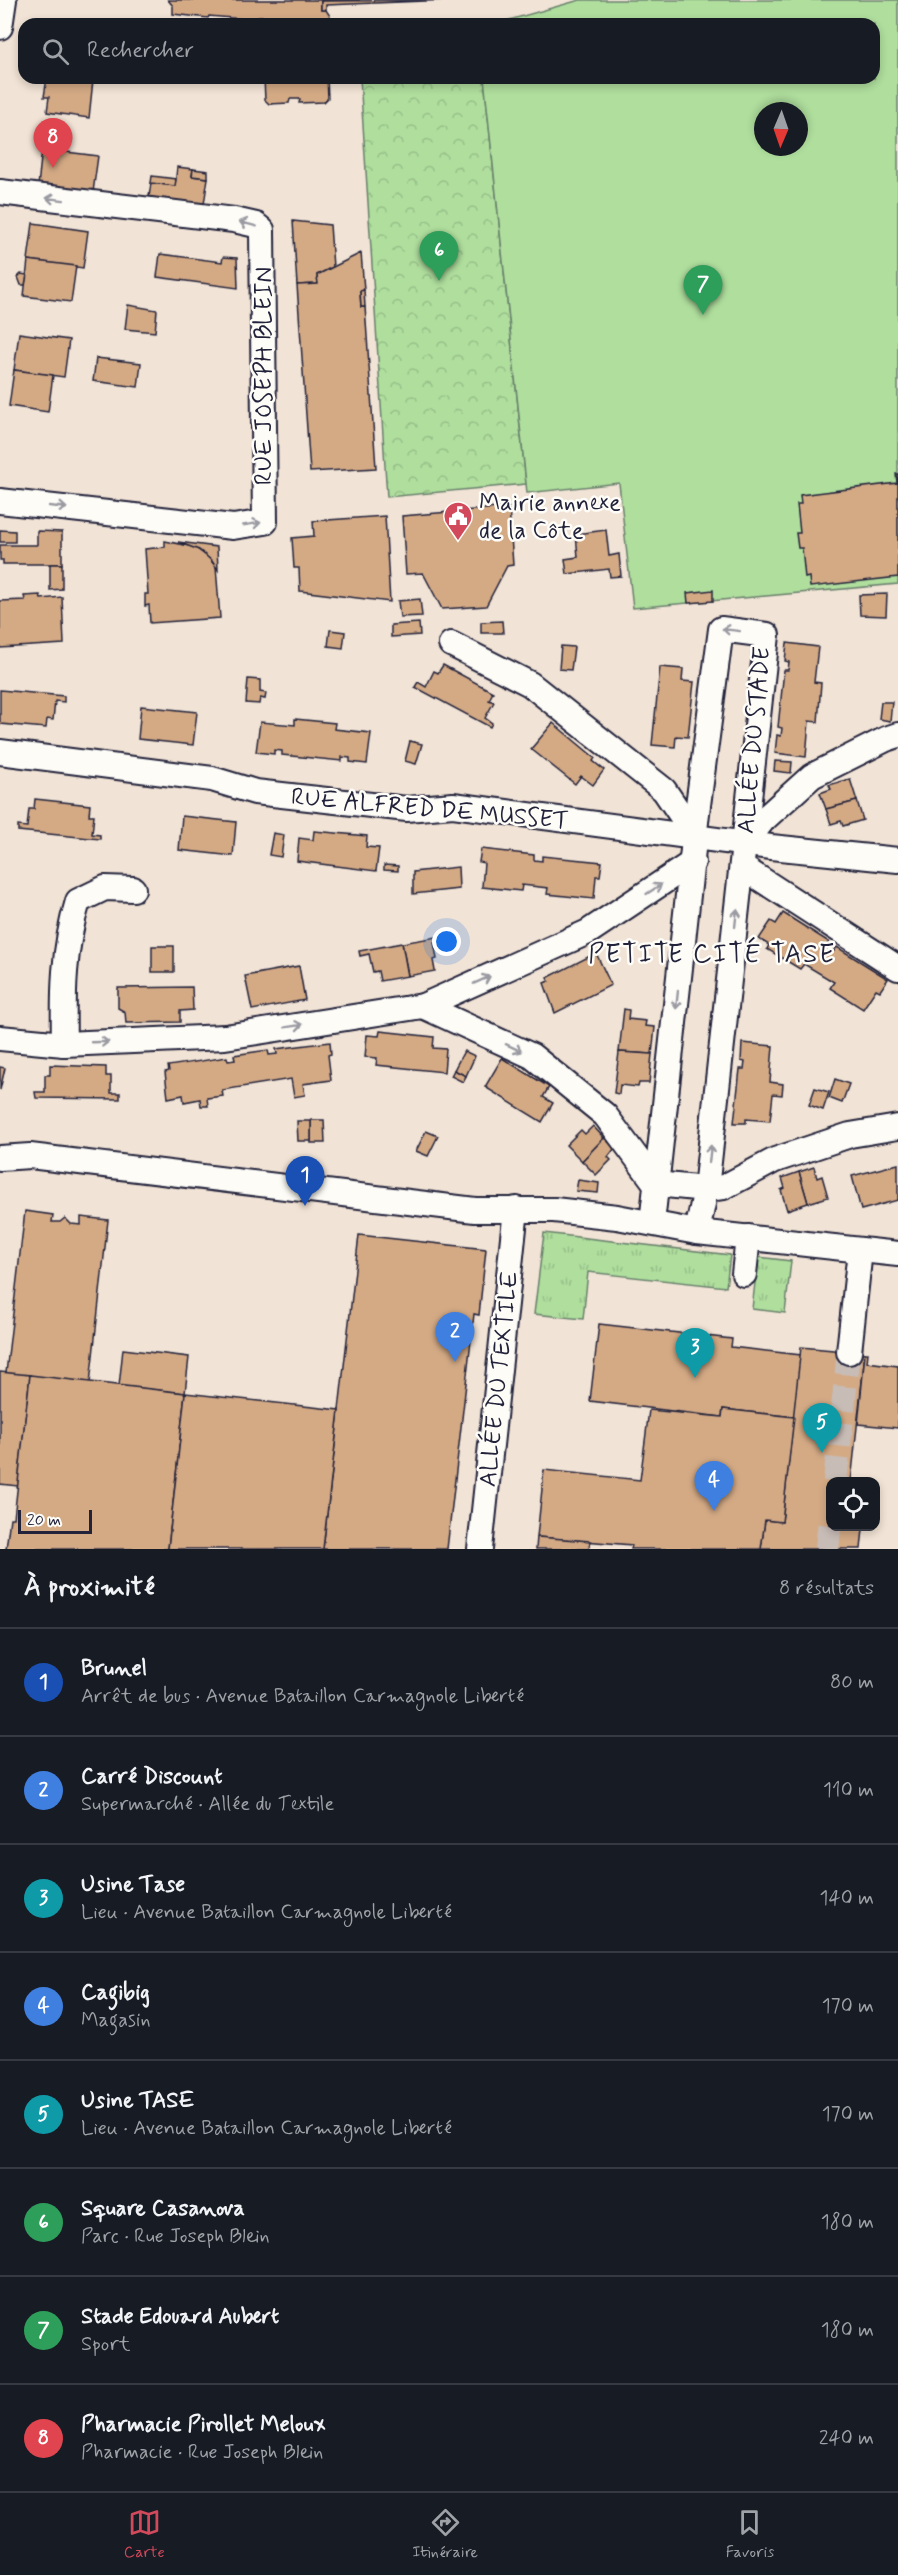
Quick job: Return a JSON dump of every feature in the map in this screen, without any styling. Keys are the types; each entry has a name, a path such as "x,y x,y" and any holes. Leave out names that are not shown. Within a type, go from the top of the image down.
{"street":[{"path":"0,27 4,0"},
{"name":"RUE JOSEPH BLEIN","path":"0,192 234,220 256,225 262,230 264,522 233,527 0,501"},
{"name":"ALLÉE DU STADE","path":"652,1224 721,629 767,635 706,1189 697,1232"},
{"path":"451,644 530,684 664,790 696,837"},
{"path":"898,735 886,738 812,776 763,820 743,855 898,968"},
{"name":"RUE ALFRED DE MUSSET","path":"0,752 201,777 255,792 407,809 453,805 696,837 743,855 898,860"},
{"path":"0,1038 64,1044 225,1037 423,1006 588,932 693,862"},
{"path":"64,1044 63,997 68,934 78,901 105,888 133,889"},
{"path":"423,1006 532,1056 605,1115 656,1184 706,1189 724,1187 775,1160 850,1135 898,1127"},
{"path":"0,1158 30,1156 475,1210 516,1209 596,1214 697,1232 898,1254"},
{"name":"ALLÉE DU TEXTILE","path":"480,1549 516,1209"},
{"path":"744,1274 748,1237"},
{"path":"849,1352 860,1250"}],"green space":[{"path":"580,0 898,0 898,584 633,608 619,483 527,493 485,84 880,84 880,18 516,18"},
{"path":"360,84 485,84 526,484 387,497"},
{"path":"544,1233 730,1255 726,1287 588,1272 583,1319 534,1314"},
{"path":"758,1257 791,1261 785,1313 752,1309"}],"building":[{"path":"168,0 360,0 321,1 321,10 326,10 330,18 209,16 208,18 173,14 173,6"},
{"path":"450,0 326,5 326,10 321,10 321,1"},
{"path":"46,84 93,84 89,118 47,112 49,97 44,97"},
{"path":"264,84 327,84 328,98 324,102 299,103 300,99 290,99 289,103 269,104 265,100"},
{"path":"42,149 98,156 93,192 38,186"},
{"path":"177,167 193,169 192,176 208,178 204,204 149,197 151,183 175,186"},
{"path":"193,169 208,171 208,178 192,176"},
{"path":"152,176 176,179 175,186 151,183"},
{"path":"293,221 330,225 333,267 317,275 318,284 297,285"},
{"path":"33,223 88,231 83,268 28,260"},
{"path":"361,253 364,290 360,291 361,307 365,307 376,468 310,472 297,285 318,284 317,275"},
{"path":"160,254 222,262 223,257 237,258 238,288 157,277"},
{"path":"28,260 76,266 71,302 24,296"},
{"path":"21,274 27,275 25,285 21,285 18,277"},
{"path":"364,290 365,307 361,307 360,291"},
{"path":"128,305 157,310 155,332 125,329"},
{"path":"19,333 69,340 64,377 14,370"},
{"path":"96,358 141,363 138,387 93,381"},
{"path":"14,370 53,375 48,412 9,406"},
{"path":"896,474 898,474 898,577 810,587 809,577 805,578 802,548 798,548 796,533 800,533 797,504 801,504 800,495 897,483"},
{"name":"Mairie annexe de la Côte","path":"509,507 513,565 507,566 486,606 442,609 423,573 406,574 402,516"},
{"path":"385,516 390,602 300,591 299,568 294,568 292,538 314,536 313,521"},
{"path":"0,530 15,531 15,542 0,542"},
{"path":"606,530 609,556 619,554 621,576 610,577 609,569 567,574 565,559 578,557 576,534"},
{"path":"37,531 62,532 62,564 3,564 3,560 0,560 0,545 37,545"},
{"path":"165,541 194,547 208,557 216,567 220,618 150,623 149,605 145,606 145,594 148,594 145,549 165,547"},
{"path":"178,542 217,547 218,570 212,561 199,550"},
{"path":"50,564 62,564 62,589 50,590"},
{"path":"713,590 713,601 688,603 687,593"},
{"path":"887,594 886,616 860,615 859,595"},
{"path":"40,595 41,599 62,597 64,644 0,648 0,601 25,600 24,596"},
{"path":"420,599 422,616 400,617 398,601"},
{"path":"502,621 503,633 481,633 481,622"},
{"path":"419,623 420,635 391,637 391,625"},
{"path":"330,630 345,632 343,648 328,646"},
{"path":"787,643 818,647 814,682 821,683 818,722 809,721 806,757 775,753 777,735 781,736 782,728 778,727 784,670 788,670 789,662 785,661"},
{"path":"561,646 574,647 571,670 559,669"},
{"path":"443,665 493,692 489,700 494,702 485,718 492,723 490,727 415,687 418,682 426,687 434,671 438,673"},
{"path":"660,667 683,669 682,681 694,682 688,737 676,736 675,747 652,745"},
{"path":"248,679 260,680 260,692 266,693 265,699 260,698 259,704 246,703"},
{"path":"0,690 64,696 64,702 55,701 53,720 47,719 46,728 0,724"},
{"path":"881,702 892,702 890,721 879,719"},
{"path":"141,706 197,712 193,745 138,739"},
{"path":"295,719 335,723 334,729 371,733 367,764 350,762 350,758 342,757 342,761 282,755 282,751 274,750 274,754 256,752 260,722 295,725"},
{"path":"553,723 595,758 593,761 604,770 593,785 581,776 575,784 531,749"},
{"path":"410,741 422,744 416,764 405,761"},
{"path":"775,761 792,762 791,773 774,771"},
{"path":"850,779 857,801 826,809 820,793 831,789 829,785"},
{"path":"35,799 90,805 89,815 94,815 92,834 100,835 100,839 18,831 18,826 27,827 29,809 34,809"},
{"path":"857,801 863,820 843,826 841,821 831,824 826,809"},
{"path":"182,816 236,822 233,856 179,850"},
{"path":"314,831 367,836 366,847 379,848 376,871 297,861 299,838 313,840"},
{"path":"273,833 284,835 281,857 269,855"},
{"path":"481,849 534,855 534,860 542,861 542,856 602,862 600,876 596,876 594,899 547,894 548,888 522,885 521,891 482,887 484,863 479,862"},
{"path":"384,865 398,866 398,871 384,870"},
{"path":"458,867 459,889 413,894 413,872"},
{"path":"783,913 829,942 826,946 834,951 837,947 888,979 880,991 876,989 863,1009 830,988 834,982 804,964 800,969 767,949 769,945 759,939 771,921 776,924"},
{"path":"442,936 443,940 434,942 437,959 433,960 435,971 408,976 402,943"},
{"path":"402,943 408,976 380,981 378,971 373,972 369,954 360,956 359,951"},
{"path":"152,946 174,946 174,972 152,972"},
{"path":"596,953 611,985 555,1013 544,983 549,981 547,978"},
{"path":"299,966 305,1000 252,1010 245,976"},
{"path":"192,987 193,1010 180,1011 180,1022 126,1023 125,1012 118,1008 118,988"},
{"path":"624,1009 629,1010 628,1019 646,1021 645,1026 655,1027 652,1054 619,1052"},
{"path":"380,1031 434,1037 433,1048 446,1049 444,1072 376,1065 377,1058 365,1057 367,1035 379,1036"},
{"path":"330,1042 331,1054 328,1055 331,1080 303,1084 305,1095 294,1097 291,1079 222,1090 223,1096 207,1098 208,1106 201,1106 200,1099 184,1102 183,1095 168,1098 165,1072 169,1071 168,1066 227,1057 228,1061 235,1060 234,1055 268,1050 269,1055 277,1054 276,1049"},
{"path":"742,1043 773,1046 770,1082 783,1084 782,1095 773,1094 770,1121 746,1119 746,1123 734,1123 740,1069 744,1069 745,1062 741,1061"},
{"path":"464,1051 475,1056 466,1076 454,1070"},
{"path":"619,1052 652,1054 649,1083 639,1083 638,1087 620,1085 619,1094 614,1093"},
{"path":"502,1058 549,1087 543,1097 553,1103 542,1122 485,1087"},
{"path":"50,1065 106,1067 106,1076 111,1076 111,1093 120,1093 120,1099 36,1098 35,1092 45,1092 45,1075 50,1075"},
{"path":"0,1067 5,1068 0,1090"},
{"path":"454,1070 466,1076 463,1082 451,1076"},
{"path":"835,1079 849,1084 842,1103 829,1098"},
{"path":"815,1088 829,1092 823,1110 809,1105"},
{"path":"311,1120 324,1120 325,1143 311,1143"},
{"path":"297,1121 311,1121 311,1141 298,1141"},
{"path":"593,1126 604,1138 582,1161 566,1145 581,1130 585,1134"},
{"path":"426,1131 438,1136 428,1156 416,1151"},
{"path":"604,1138 615,1148 608,1157 611,1160 596,1175 582,1161"},
{"path":"898,1164 898,1200 861,1210 852,1176"},
{"path":"814,1167 817,1178 822,1176 828,1197 808,1203 799,1172"},
{"path":"799,1172 808,1203 787,1210 781,1190 785,1188 782,1178"},
{"path":"578,1180 599,1183 598,1193 576,1191"},
{"path":"25,1211 53,1215 52,1222 60,1222 65,1218 71,1224 81,1225 81,1217 108,1220 90,1383 6,1373"},
{"path":"359,1235 486,1249 479,1315 474,1314 447,1549 323,1549"},
{"path":"599,1324 732,1339 731,1347 801,1355 794,1417 723,1409 722,1417 590,1401"},
{"path":"801,1347 865,1353 852,1477 826,1477 826,1531 863,1531 861,1549 761,1549 765,1520 782,1522"},
{"path":"123,1349 189,1357 185,1393 119,1386"},
{"path":"865,1353 868,1353 867,1362 898,1366 898,1428 858,1424"},
{"path":"0,1372 30,1375 18,1486 0,1484"},
{"path":"30,1375 185,1393 168,1549 6,1549 10,1518 14,1518"},
{"path":"185,1393 339,1410 323,1549 168,1549"},
{"path":"723,1409 794,1417 782,1522 765,1520 761,1549 631,1549 632,1545 537,1537 544,1470 640,1480 649,1410 722,1417"},
{"path":"537,1537 590,1541 589,1549 536,1549"}],"tunnel":[{"path":"836,1477 849,1352"},
{"path":"827,1549 829,1531"}],"place":[{"name":"Pharmacie Pirollet Meloux","path":"53,168"},
{"name":"Square Casanova","path":"439,281"},
{"name":"Stade Edouard Aubert","path":"703,315"},
{"name":"Mairie annexe de la Côte","path":"458,542"},
{"name":"Brunel","path":"305,1206"},
{"name":"Carré Discount","path":"455,1362"},
{"name":"Usine Tase","path":"695,1378"},
{"name":"Usine TASE","path":"822,1453"},
{"name":"Cagibig","path":"714,1511"}],"district":[{"name":"PETITE CITÉ TASE","path":"712,953"}]}
